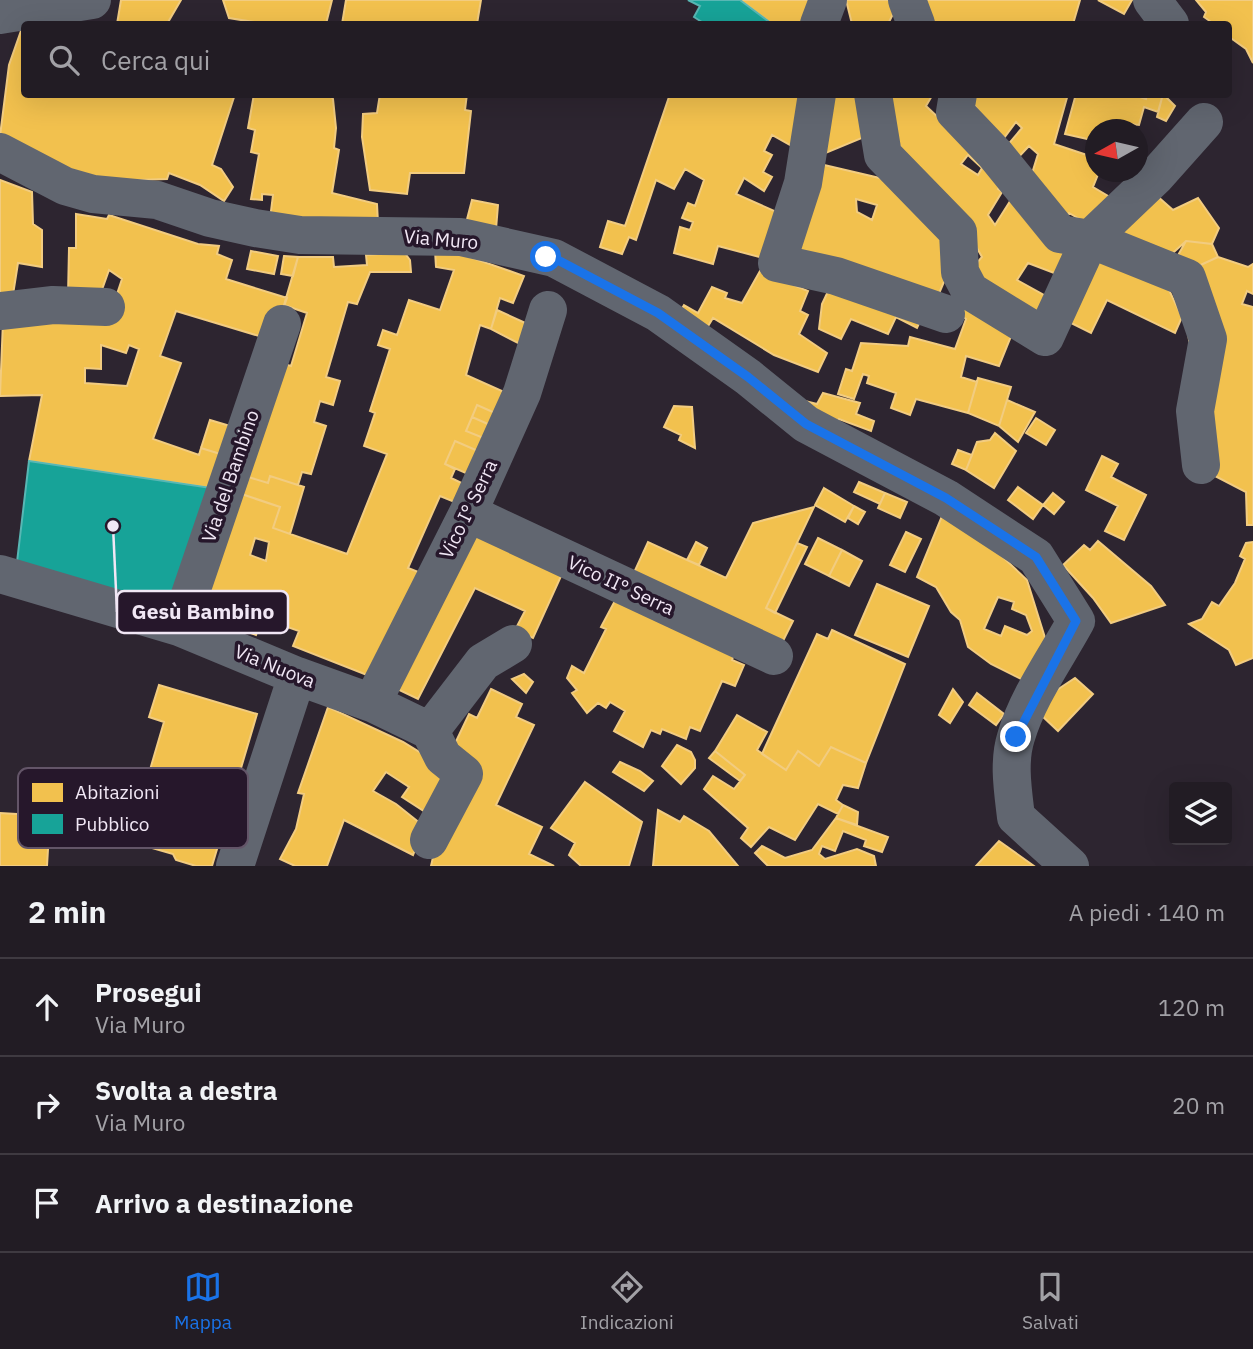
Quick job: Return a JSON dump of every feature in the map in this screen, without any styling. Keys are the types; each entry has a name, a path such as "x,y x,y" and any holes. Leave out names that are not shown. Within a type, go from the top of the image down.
{"street":[{"path":"820,21 828,0"},
{"path":"907,0 915,21"},
{"path":"1152,0 1168,21"},
{"path":"0,15 89,1"},
{"path":"816,98 803,183 777,263 836,276 946,314"},
{"path":"874,98 883,155 958,232 960,272 970,291 1045,337 1090,239 1155,177 1204,122"},
{"path":"957,98 955,112 995,154 1060,234 1090,239 1187,278 1208,339 1195,411 1201,465"},
{"name":"Via Muro","path":"0,152 65,186 93,194 157,200 210,218 256,228 300,234 461,237 554,258 658,313 748,377 806,424 946,498 1026,550 1036,557 1076,621 1016,737 1011,778 1016,817 1070,866"},
{"path":"0,311 53,306 106,307"},
{"name":"Vico I° Serra","path":"372,703 468,513 522,393 548,310"},
{"name":"Via del Bambino","path":"179,628 282,324"},
{"name":"Vico II° Serra","path":"468,513 774,656"},
{"name":"Via Nuova","path":"0,574 179,628 372,703 430,731"},
{"path":"423,852 464,774 443,757 430,731 482,662 513,644"},
{"path":"248,826 297,676"},
{"path":"235,866 241,848"}],"building: Abitazioni":[{"path":"121,0 181,0 169,21 118,21"},
{"path":"223,0 332,0 327,21 248,21 229,18"},
{"path":"346,0 481,0 478,21 342,21"},
{"path":"740,0 822,0 813,21 768,21"},
{"path":"846,0 900,0 890,21 851,21"},
{"path":"915,0 1080,0 1074,21 921,21"},
{"path":"1098,0 1132,0 1124,14"},
{"path":"1196,0 1253,0 1253,63 1246,49 1232,39 1232,21 1210,21 1204,17 1206,12"},
{"path":"21,31 21,98 234,98 212,165 221,169 233,187 224,201 200,185 169,173 167,179 82,182 0,136 9,65"},
{"path":"253,98 332,98 336,128 334,148 339,150 332,193 377,204 378,223 270,219 273,195 262,194 262,200 251,199 259,154 251,152 255,130 248,128"},
{"path":"379,98 466,98 465,110 471,111 464,173 410,173 407,194 370,190 362,137 363,114 377,113"},
{"path":"669,98 805,98 797,149 772,135 764,151 772,155 763,172 772,177 764,191 744,178 736,194 779,213 767,259 718,246 713,264 674,253 680,227 690,230 693,222 682,218 688,203 695,206 704,180 685,169 674,189 656,180 636,240 629,237 622,254 600,247 608,221 625,226"},
{"path":"826,98 867,98 874,133 816,157"},
{"path":"881,98 931,98 926,106 1004,179 998,189 1002,192 988,215 995,225 1014,195 1072,262 1062,276 1028,263 1017,280 1051,299 1037,326 968,273 982,257 965,227 912,176","holes":["968,155 982,168 978,175 961,164"]},
{"path":"970,98 1067,98 1054,144 1085,154 1085,182 1095,182 1093,187 1120,203 1090,225 1069,213 1062,224 1030,180 1038,154 1029,146 1012,164 1001,153 1022,128 1016,122 1004,138 988,125"},
{"path":"1075,98 1162,98 1158,112 1144,107 1141,119 1085,119 1085,139 1065,134"},
{"path":"1162,98 1167,98 1175,106 1166,121 1157,117"},
{"path":"820,164 888,180 953,248 949,270 935,303 787,257","holes":["856,199 877,205 872,220 857,212"]},
{"path":"0,180 32,192 33,224 42,230 42,267 18,263 12,301 0,301"},
{"path":"1156,195 1173,210 1198,198 1219,228 1212,244 1186,241 1163,262 1111,243"},
{"path":"472,200 498,205 496,229 465,227"},
{"path":"76,214 107,219 109,215 198,244 219,246 217,254 232,260 226,279 287,298 272,340 176,311 160,356 181,363 153,439 199,455 201,448 230,457 218,489 29,461 42,395 0,396 3,321 110,315 122,279 109,270 98,301 68,296 69,248 76,248","holes":["101,345 126,353 129,345 139,349 127,386 85,383 85,368 101,369"]},
{"path":"1186,241 1212,244 1218,257 1181,274 1172,266"},
{"path":"251,251 278,256 274,274 247,269"},
{"path":"435,251 458,253 524,276 513,303 500,298 491,329 480,325 466,375 511,395 502,416 477,405 466,431 491,441 485,454 455,441 445,464 455,469 451,478 470,487 462,505 440,496 408,568 426,575 372,677 293,646 299,631 262,618 256,635 191,612 233,491 280,507 273,528 347,554 387,454 364,446 375,413 370,411 390,349 378,345 383,330 397,335 409,300 440,310 454,270 436,267","holes":["255,538 269,542 266,561 250,555"]},
{"path":"404,252 410,260 411,272 370,272 357,304 348,302 326,377 340,381 333,405 320,401 314,422 326,426 311,474 302,472 298,485 270,476 268,483 245,476 277,362 291,366 307,313 284,305 298,257 333,257 334,267 367,265 366,255"},
{"path":"284,256 298,257 293,276 281,274"},
{"path":"1093,256 1169,290 1182,317 1175,333 1107,300 1091,333 1065,320"},
{"path":"1218,257 1248,267 1253,264 1253,294 1247,291 1242,304 1253,307 1253,525 1247,525 1246,492 1215,476 1197,406 1181,274"},
{"path":"760,271 808,291 800,311 808,315 799,334 827,353 818,372 774,355 713,318 707,328 680,312 684,305 698,313 712,287 727,293 725,298 742,303"},
{"path":"832,283 923,315 917,328 896,317 888,334 851,319 841,339 819,329 822,304"},
{"path":"966,297 1014,329 999,366 966,356 961,377 977,382 968,413 916,399 910,415 891,408 896,393 867,383 869,376 863,374 854,399 838,394 846,369 852,371 861,343 908,346 910,337 955,349 966,319 958,313"},
{"path":"497,310 532,326 520,344 491,329"},
{"path":"978,378 1011,387 999,426 968,413"},
{"path":"823,393 860,403 856,414 874,421 871,431 839,419 837,424 801,400 817,404"},
{"path":"1007,400 1035,412 1018,442 999,426"},
{"path":"477,405 502,416 497,428 472,417"},
{"path":"674,406 692,407 695,448 679,440 681,435 664,427"},
{"path":"472,417 497,428 491,441 466,431"},
{"path":"1036,418 1055,430 1046,445 1026,433"},
{"path":"210,420 240,429 230,457 201,448"},
{"path":"995,433 1016,451 994,488 966,470 977,442 990,440"},
{"path":"455,441 485,454 475,477 445,464"},
{"path":"958,450 972,455 966,470 952,464"},
{"path":"1102,456 1118,464 1111,477 1146,495 1124,540 1105,531 1118,506 1086,490"},
{"path":"245,476 268,483 270,476 304,487 290,534 273,528 280,507 238,493"},
{"path":"859,482 885,493 880,504 854,492"},
{"path":"1018,487 1043,505 1033,519 1008,500"},
{"path":"824,488 854,506 845,522 815,505"},
{"path":"885,493 907,502 900,518 878,508"},
{"path":"1053,493 1064,502 1054,514 1043,505"},
{"path":"854,506 865,512 858,524 848,518"},
{"path":"814,507 766,608 793,621 781,645 632,577 648,542 726,578 753,523"},
{"path":"942,516 971,527 1027,580 1046,641 1027,682 991,664 968,647 960,620 951,612 936,587 917,577","holes":["998,597 1014,602 1012,609 1026,615 1032,631 1027,635 1005,626 1001,636 984,629"]},
{"path":"476,528 562,574 533,638 515,630 525,611 475,588 418,699 391,686"},
{"path":"906,532 921,539 905,572 890,565"},
{"path":"818,538 842,550 829,576 805,564"},
{"path":"1098,541 1151,586 1165,605 1111,623 1063,565 1084,545 1090,550"},
{"path":"696,542 707,548 699,565 687,560"},
{"path":"1253,542 1253,658 1236,665 1229,650 1189,624 1202,619 1212,602 1219,606 1235,583 1245,559 1240,556 1246,543"},
{"path":"797,543 807,547 775,613 766,608"},
{"path":"842,550 862,561 849,586 829,576"},
{"path":"877,584 929,606 908,657 855,635"},
{"path":"618,595 737,646 732,660 744,665 735,686 722,681 700,731 690,727 686,739 662,729 660,734 651,730 643,747 614,731 625,711 610,702 606,708 598,703 587,713 572,693 577,690 567,678 572,666 584,673 606,629 601,627"},
{"path":"832,630 905,664 866,763 831,747 819,766 798,751 786,770 762,754 817,634 828,639"},
{"path":"524,674 533,682 526,693 512,679"},
{"path":"1075,678 1093,694 1058,731 1040,714 1051,694"},
{"path":"159,685 257,714 241,768 151,768 164,722 149,717"},
{"path":"491,689 522,704 516,717 534,725 496,805 542,827 529,854 554,866 431,866 434,853 417,845 413,855 344,820 327,866 295,866 280,859 296,829 304,794 298,793 328,707 403,742 452,772 452,779 430,815 402,797 409,787 386,772 373,791 396,804 426,828 421,836 437,845 450,816 455,819 479,768 450,754 469,714 477,718"},
{"path":"953,689 963,702 950,723 939,715"},
{"path":"977,693 1004,714 996,725 969,705"},
{"path":"737,715 767,732 757,750 786,770 798,751 819,766 831,747 866,763 858,788 843,785 836,800 843,805 838,814 818,804 795,840 769,827 751,847 741,838 748,828 704,789 713,776 734,789 745,775 715,751"},
{"path":"677,745 691,752 695,760 695,768 681,784 662,766"},
{"path":"715,751 745,775 740,781 709,758"},
{"path":"620,762 640,771 653,781 644,791 613,772"},
{"path":"585,782 642,822 629,866 581,866 569,855 575,843 551,828"},
{"path":"843,805 858,812 857,825 836,818"},
{"path":"658,810 680,822 684,816 709,831 738,866 653,866"},
{"path":"0,813 18,814 18,848 48,848 47,866 0,866"},
{"path":"836,818 888,837 882,852 864,846 866,840 843,831 835,851 822,846 819,854 825,859 857,849 874,856 876,866 768,866 755,853 762,846 785,858 812,850"},
{"path":"999,841 1034,866 976,866"},
{"path":"152,848 217,848 212,866 196,866 176,860 173,854"}],"building: Pubblico":[{"path":"688,0 740,0 768,21 700,21 694,17 700,6"},
{"path":"29,461 218,489 176,610 17,562"}],"place":[{"name":"Gesù Bambino","path":"113,526"}],"route":[{"path":"546,257 554,258 658,313 748,377 806,424 946,498 1036,557 1076,621 1036,693 1016,737"}]}
